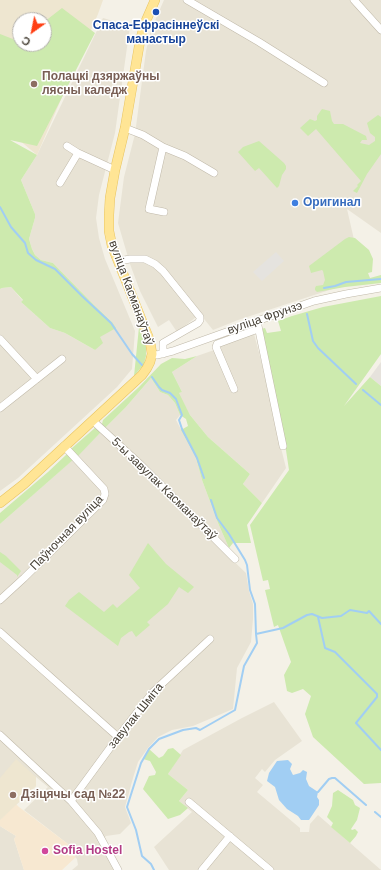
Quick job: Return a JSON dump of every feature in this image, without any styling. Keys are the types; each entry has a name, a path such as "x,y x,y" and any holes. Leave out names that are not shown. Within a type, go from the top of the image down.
{"main road":[{"name":"вуліца Касманаўтаў","path":"0,503 24,484 142,375 150,362 152,354 150,341 112,246 109,231 109,215 110,198 125,128 140,41 145,23 155,0"}],"street":[{"path":"187,0 259,42 324,83"},
{"path":"354,0 381,30"},
{"path":"125,128 143,135 185,156 214,173"},
{"path":"67,146 78,153 115,170"},
{"path":"163,146 149,209 164,212"},
{"path":"60,183 78,153"},
{"path":"119,261 130,258 145,259 155,264 163,271 200,317 198,323 163,343 163,354"},
{"name":"вуліца Фрунзэ","path":"152,354 163,354 173,351 314,301 381,288"},
{"path":"257,321 283,446"},
{"path":"234,390 216,347 217,344 258,329"},
{"path":"0,339 37,379"},
{"path":"0,408 62,359"},
{"name":"5-ы завулак Касманаўтаў","path":"93,420 141,465 235,559"},
{"name":"Паўночная вуліца","path":"0,600 103,500 105,494 104,488 64,446"},
{"path":"0,632 118,737"},
{"name":"завулак Шміта","path":"71,801 118,737 154,692 210,639"},
{"path":"0,735 71,801 98,833 118,870"},
{"path":"189,802 270,870"},
{"path":"202,870 230,836"}],"shaded area":[{"name":"Полацкі дзяржаўны лясны каледж","path":"0,0 103,0 98,14 37,155 0,124"},
{"path":"164,0 381,0 381,233 347,209 363,279 238,320 213,330 200,314 177,332 169,320 158,327 140,291 130,264 118,223 124,177 135,134 146,51 151,30"},
{"path":"103,18 130,26 115,133 99,195 96,218 99,238 105,259 135,331 132,369 117,387 18,478 0,491 0,289 11,287 23,301 21,302 50,328 65,333 95,350 99,337 112,322 53,263 41,260 35,255 29,239 35,214 21,180 37,155"},
{"path":"276,252 284,261 262,281 253,272"},
{"path":"254,334 268,386 286,468 262,503 243,484 250,474 208,437 190,415 178,393 182,392 172,372 197,356 220,348 219,346"},
{"path":"381,362 381,386 370,377"},
{"path":"151,378 160,392 168,395 175,403 180,415 176,420 196,458 202,480 229,548 225,553 246,573 253,604 251,642 237,668 233,709 193,726 172,730 158,737 138,762 125,807 131,823 120,834 106,836 99,842 114,870 72,870 78,865 77,859 66,847 68,844 24,810 48,787 36,777 36,786 0,820 0,524 77,456 126,407"},
{"path":"274,702 302,741 275,760 265,772 262,769 255,778 263,785 257,792 300,828 300,832 309,832 310,824 318,815 381,870 169,870 154,847 192,812 179,801 188,790 168,774 183,750"},
{"name":"Дзіцячы сад №22","path":"16,759 36,777 36,786 0,820 0,778"},
{"path":"16,804 68,844 66,847 76,857 62,870 24,870 14,839 16,836 0,826 0,820"},
{"path":"0,826 16,836 14,839 24,870 0,870"}],"green space":[{"path":"62,8 95,33 37,146 10,140 37,155 21,180 35,214 29,239 35,255 41,260 53,263 112,322 116,328 100,337 103,343 95,350 65,333 50,328 21,302 23,300 11,287 0,289 0,34 12,39 12,52 52,52 52,16"},
{"path":"322,109 330,111 334,124 343,124 366,136 367,140 362,140 360,143 369,145 375,141 375,137 370,133 367,123 378,115 381,117 381,154 367,174 357,193 353,191 361,181 316,129 308,136 300,128 310,119 315,121 317,120 317,116"},
{"path":"259,141 286,166 277,188 259,168 255,171 238,152 243,147"},
{"path":"349,237 355,238 369,250 373,259 372,272 368,273 370,278 381,275 381,283 317,292 315,290 316,286 323,285 325,280 323,271 311,273 309,266"},
{"path":"381,296 381,354 344,406 370,377 381,386 381,783 364,784 313,737 305,714 311,696 303,689 292,693 287,691 284,675 291,662 278,625 274,627 265,590 270,589 268,580 263,581 250,525 289,470 284,437 261,329 265,328 267,333 281,331 278,321 292,316 323,307"},
{"path":"139,327 146,347 146,356 144,364 134,376"},
{"path":"197,356 172,372 182,392 179,393 190,415 208,437 250,474 243,484 262,503 247,525 251,543 233,543 229,548 202,480 196,458 181,430 188,426 186,419 180,415 175,403 168,395 160,392 151,378 126,407 105,428 102,424 103,420 139,387 161,364 172,358 185,359"},
{"path":"96,427 102,431 77,457 71,450 72,448"},
{"path":"67,454 74,459 0,524 0,513"},
{"path":"148,543 166,564 194,587 188,593 179,587 168,604 147,622 150,625 136,637 132,631 129,632 121,638 118,646 65,606 69,600 79,592 104,612 113,604 117,608 140,588 129,575"},
{"path":"0,552 21,571 17,577 17,575 0,562"},
{"path":"173,748 181,755 168,774 188,790 179,801 188,808 180,815 168,819 143,789 149,776 155,775 156,772 150,761 143,759 149,749 159,758 163,756 168,749"},
{"path":"338,790 353,800 355,805 360,808 357,820 351,829 355,829 358,832 350,843 331,827 333,823 327,817 332,806 333,793"}],"water":[{"path":"288,760 292,764 290,769 293,775 300,773 303,770 307,772 306,779 309,786 318,792 317,797 319,800 319,805 309,820 301,820 298,816 287,809 279,800 275,787 267,781 269,773 277,761"}],"waterway":[{"path":"0,207 11,227 25,243 28,253 36,260 55,269 111,323 132,354 142,365"},
{"path":"324,288 346,282 381,279"},
{"path":"307,314 313,341 318,348 356,384"},
{"path":"152,377 162,390 170,393 176,399 182,415 179,420 182,429 197,458 204,478"},
{"path":"363,390 381,405"},
{"path":"154,870 151,864 142,856 136,830 127,807 141,763 149,749 159,739 183,730 196,728 200,730 235,710 244,666 257,643 255,604 250,590 247,565 229,534 217,518 211,500"},
{"path":"256,634 283,628 307,615 312,614 322,618 341,616 350,610 367,613 369,611 381,624"},
{"path":"318,617 325,648 335,652 377,694 377,697 356,723 381,750"},
{"path":"318,792 329,779 335,778 366,805"},
{"path":"375,812 381,817"}],"place":[{"name":"Спаса-Ефрасіннеўскі манастыр","path":"156,12"},
{"name":"Полацкі дзяржаўны лясны каледж","path":"34,84"},
{"name":"Оригинал","path":"295,203"},
{"name":"Дзіцячы сад №22","path":"13,795"},
{"name":"Sofia Hostel","path":"45,851"}]}
